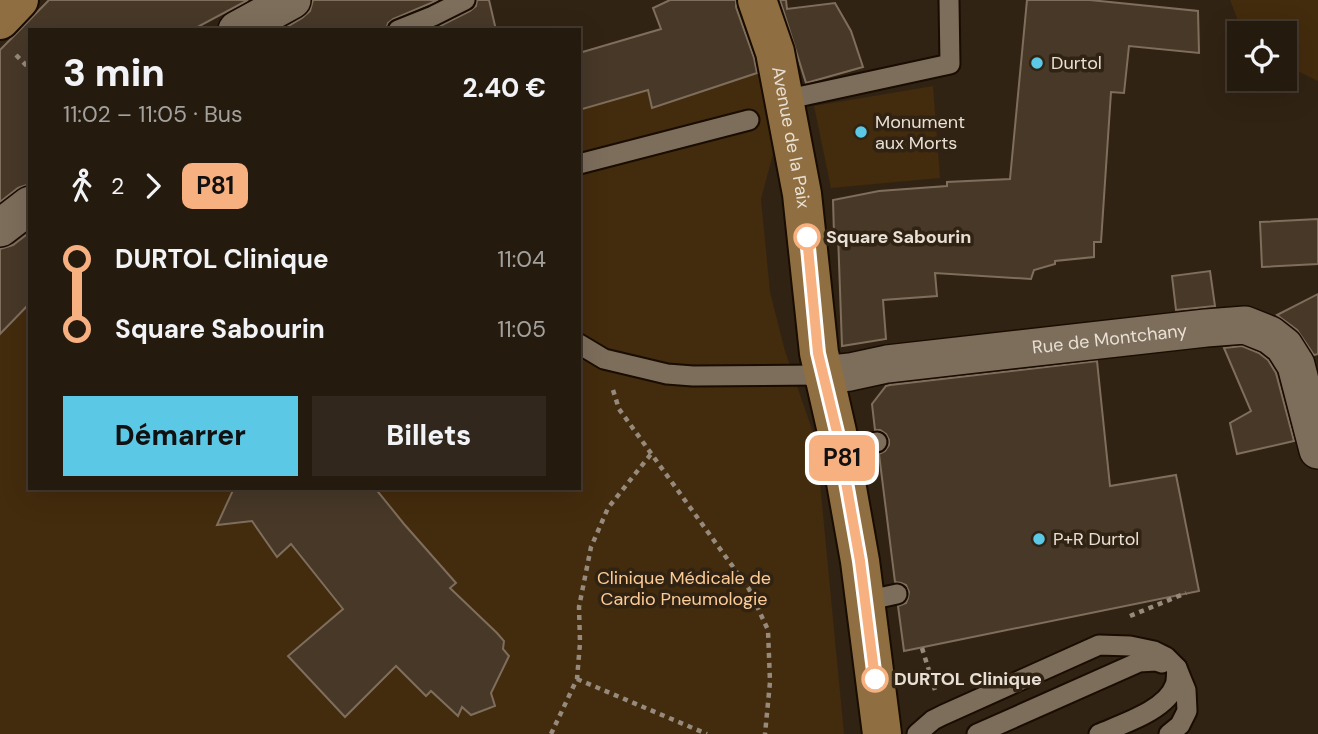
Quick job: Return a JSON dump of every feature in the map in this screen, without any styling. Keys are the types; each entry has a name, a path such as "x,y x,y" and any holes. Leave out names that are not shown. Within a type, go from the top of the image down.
{"main road":[{"path":"0,20 19,0"},
{"name":"Avenue de la Paix","path":"757,0 775,52 803,194 822,375 881,597 882,734"}],"street":[{"path":"241,28 292,0"},
{"path":"0,228 28,207"},
{"name":"Rue de Montchany","path":"822,375 887,364 1245,325 1270,335 1284,346 1296,365 1318,450"}],"lane":[{"path":"403,28 465,0"},
{"path":"784,100 950,64 949,0"},
{"path":"581,163 749,120"},
{"path":"581,345 604,359 667,374 822,375"},
{"path":"840,449 877,442"},
{"path":"917,734 943,715 1099,645 1130,646 1154,651 1177,667 1186,690 1187,711 1180,725 1170,734"},
{"path":"977,734 1139,662 1156,661 1177,667"},
{"path":"1099,734 1153,709 1168,698 1175,684 1177,667"}],"path":[{"path":"604,359 619,409 749,589 768,630 769,682 765,734"},
{"path":"551,734 577,679 579,607 591,547 608,508 651,454"},
{"path":"577,679 707,734"}],"green space":[{"path":"1230,0 1318,0 1318,81 1297,71 1297,21 1238,21"},
{"name":"Clinique Médicale de Cardio Pneumologie","path":"760,72 773,154 761,199 770,292 785,351 816,441 844,734 0,734 0,333 28,297 28,490 581,490 581,109 648,90 652,108"},
{"path":"933,86 940,178 831,188 814,106"}],"building":[{"path":"49,0 248,0 196,28 28,28 28,185 18,188 0,202 0,50"},
{"path":"313,0 438,0 393,19 387,28 287,28 310,11"},
{"path":"477,0 489,0 496,28 436,28 470,11 476,6"},
{"path":"670,0 736,0 757,73 652,108 648,90 581,109 581,52 661,29 653,8"},
{"path":"780,0 786,0 787,9 835,3 851,31 863,67 806,83"},
{"path":"1027,0 1090,0 1198,11 1199,53 1129,46 1124,93 1111,92 1101,242 1094,242 1094,257 1055,261 1055,264 1034,270 1031,279 935,273 937,296 883,300 886,339 842,346 838,234 834,234 833,200 879,191 947,186 947,182 1010,179"},
{"path":"1318,219 1318,264 1262,267 1260,222"},
{"path":"28,234 28,305 0,334 0,249 13,245"},
{"path":"1210,271 1215,306 1176,310 1172,276"},
{"path":"1318,294 1318,354 1314,355 1297,330 1277,315"},
{"path":"1242,346 1268,360 1276,373 1294,441 1237,454 1230,423 1251,411 1224,348"},
{"name":"P+R Durtol","path":"1097,361 1110,486 1176,475 1199,591 904,651 898,606 906,603 909,592 906,585 895,582 879,454 885,451 889,440 886,434 875,430 872,404 886,386 890,385"},
{"path":"233,490 377,490 456,583 450,588 504,641 503,649 509,656 491,693 495,706 471,715 462,707 458,716 431,691 426,696 396,666 345,717 288,656 343,609 291,544 277,557 252,521 217,525"}],"bus line":[{"name":"P81","path":"807,237 818,353 837,432 860,561 875,679"}],"place":[{"name":"Durtol","path":"1037,63"},
{"name":"Monument aux Morts","path":"861,132"},
{"name":"Square Sabourin","path":"807,237"},
{"name":"P+R Durtol","path":"1039,539"},
{"name":"DURTOL Clinique","path":"875,679"}]}
